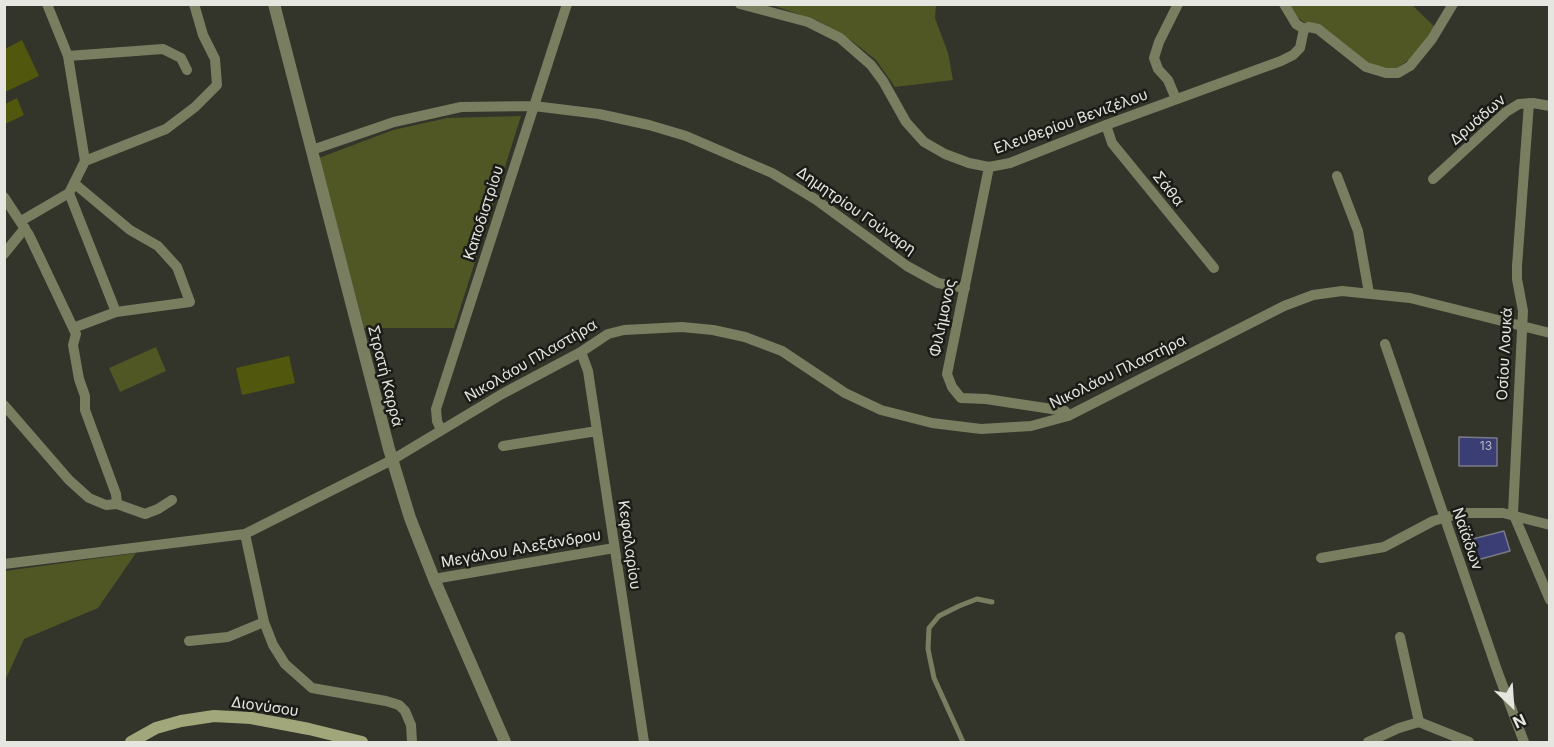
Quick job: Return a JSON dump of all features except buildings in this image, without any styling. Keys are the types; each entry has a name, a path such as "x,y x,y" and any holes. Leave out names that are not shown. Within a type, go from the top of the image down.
{"main road":[{"name":"Διονύσου","path":"131,742 165,726 214,716 251,718 362,742"}],"street":[{"path":"4,254 23,224 72,189 85,161 68,56 47,4"},
{"path":"85,161 166,129 195,107 217,85 215,59 203,35 194,4"},
{"name":"Στρατή Καρρά","path":"274,4 392,460 410,518 434,579 506,742"},
{"name":"Καποδιστρίου","path":"441,430 437,421 436,409 567,4"},
{"name":"Ελευθερίου Βενιζέλου","path":"740,4 808,22 840,38 871,65 883,81 906,122 924,142 969,164 989,167 1010,163 1293,56 1300,48 1304,29"},
{"path":"1176,99 1168,80 1158,69 1154,58 1159,42 1178,4"},
{"path":"1284,4 1296,24 1304,29 1309,27 1318,29 1366,67 1386,73 1398,73 1410,66 1431,39 1453,4"},
{"path":"68,56 163,49 181,57 187,70"},
{"name":"Οσίου Λουκά","path":"1529,103 1517,266 1517,279 1523,307 1514,516 1550,600"},
{"name":"Δρυάδων","path":"1434,179 1506,112 1519,104 1550,106"},
{"name":"Δημητρίου Γούναρη","path":"312,150 394,122 461,107 534,106 599,114 686,136 772,173 815,199 908,266 938,283 965,288"},
{"name":"Σάθα","path":"1106,125 1112,143 1214,268"},
{"name":"Φιλήμονος","path":"989,167 947,374 952,387 961,398 986,399 1065,411 1068,416"},
{"path":"1337,176 1358,231 1369,293"},
{"path":"72,189 130,230 158,246 177,267 190,302 116,312 73,328"},
{"path":"72,189 116,312"},
{"path":"5,198 23,224 76,334 72,345 85,396 85,410 116,494 117,504"},
{"name":"Νικολάου Πλαστήρα","path":"4,564 245,534 392,460 502,394 581,352 608,334 624,330 669,326 713,330 745,337 782,351 845,393 881,410 932,423 981,429 1032,426 1068,416 1284,306 1313,295 1342,291 1410,298 1550,333"},
{"name":"Ναϊάδων","path":"1385,344 1524,742"},
{"name":"Κεφαλαρίου","path":"581,352 588,372 644,742"},
{"path":"4,405 69,480 89,498 106,505 117,504 145,514 172,500"},
{"path":"503,447 597,430"},
{"path":"1322,558 1384,547 1413,530 1444,517 1475,512 1503,513 1550,525"},
{"path":"245,534 264,622 285,664 312,688 386,700 399,705 405,711 411,725 412,742"},
{"name":"Μεγάλου Αλεξάνδρου","path":"434,579 614,548"},
{"path":"189,641 228,637 264,622"},
{"path":"1400,637 1419,722"},
{"path":"1368,742 1419,722 1469,742"}],"lane":[{"path":"963,742 934,678 928,649 929,628 939,616 959,606 977,599 992,602"}],"shaded area":[{"path":"772,5 936,5 935,18 948,53 953,80 895,87 876,60 852,41 818,21"},
{"path":"1289,5 1412,5 1437,29 1414,56 1397,68 1380,68 1366,62 1305,23 1294,15"},
{"path":"22,40 39,76 5,92 5,49"},
{"path":"17,98 24,115 5,124 5,104"},
{"path":"521,116 454,328 364,328 319,158 393,130 447,118"},
{"path":"156,347 166,371 120,392 109,368"},
{"path":"289,356 295,383 242,395 236,368"},
{"path":"136,553 98,608 24,639 5,681 5,571"}]}
